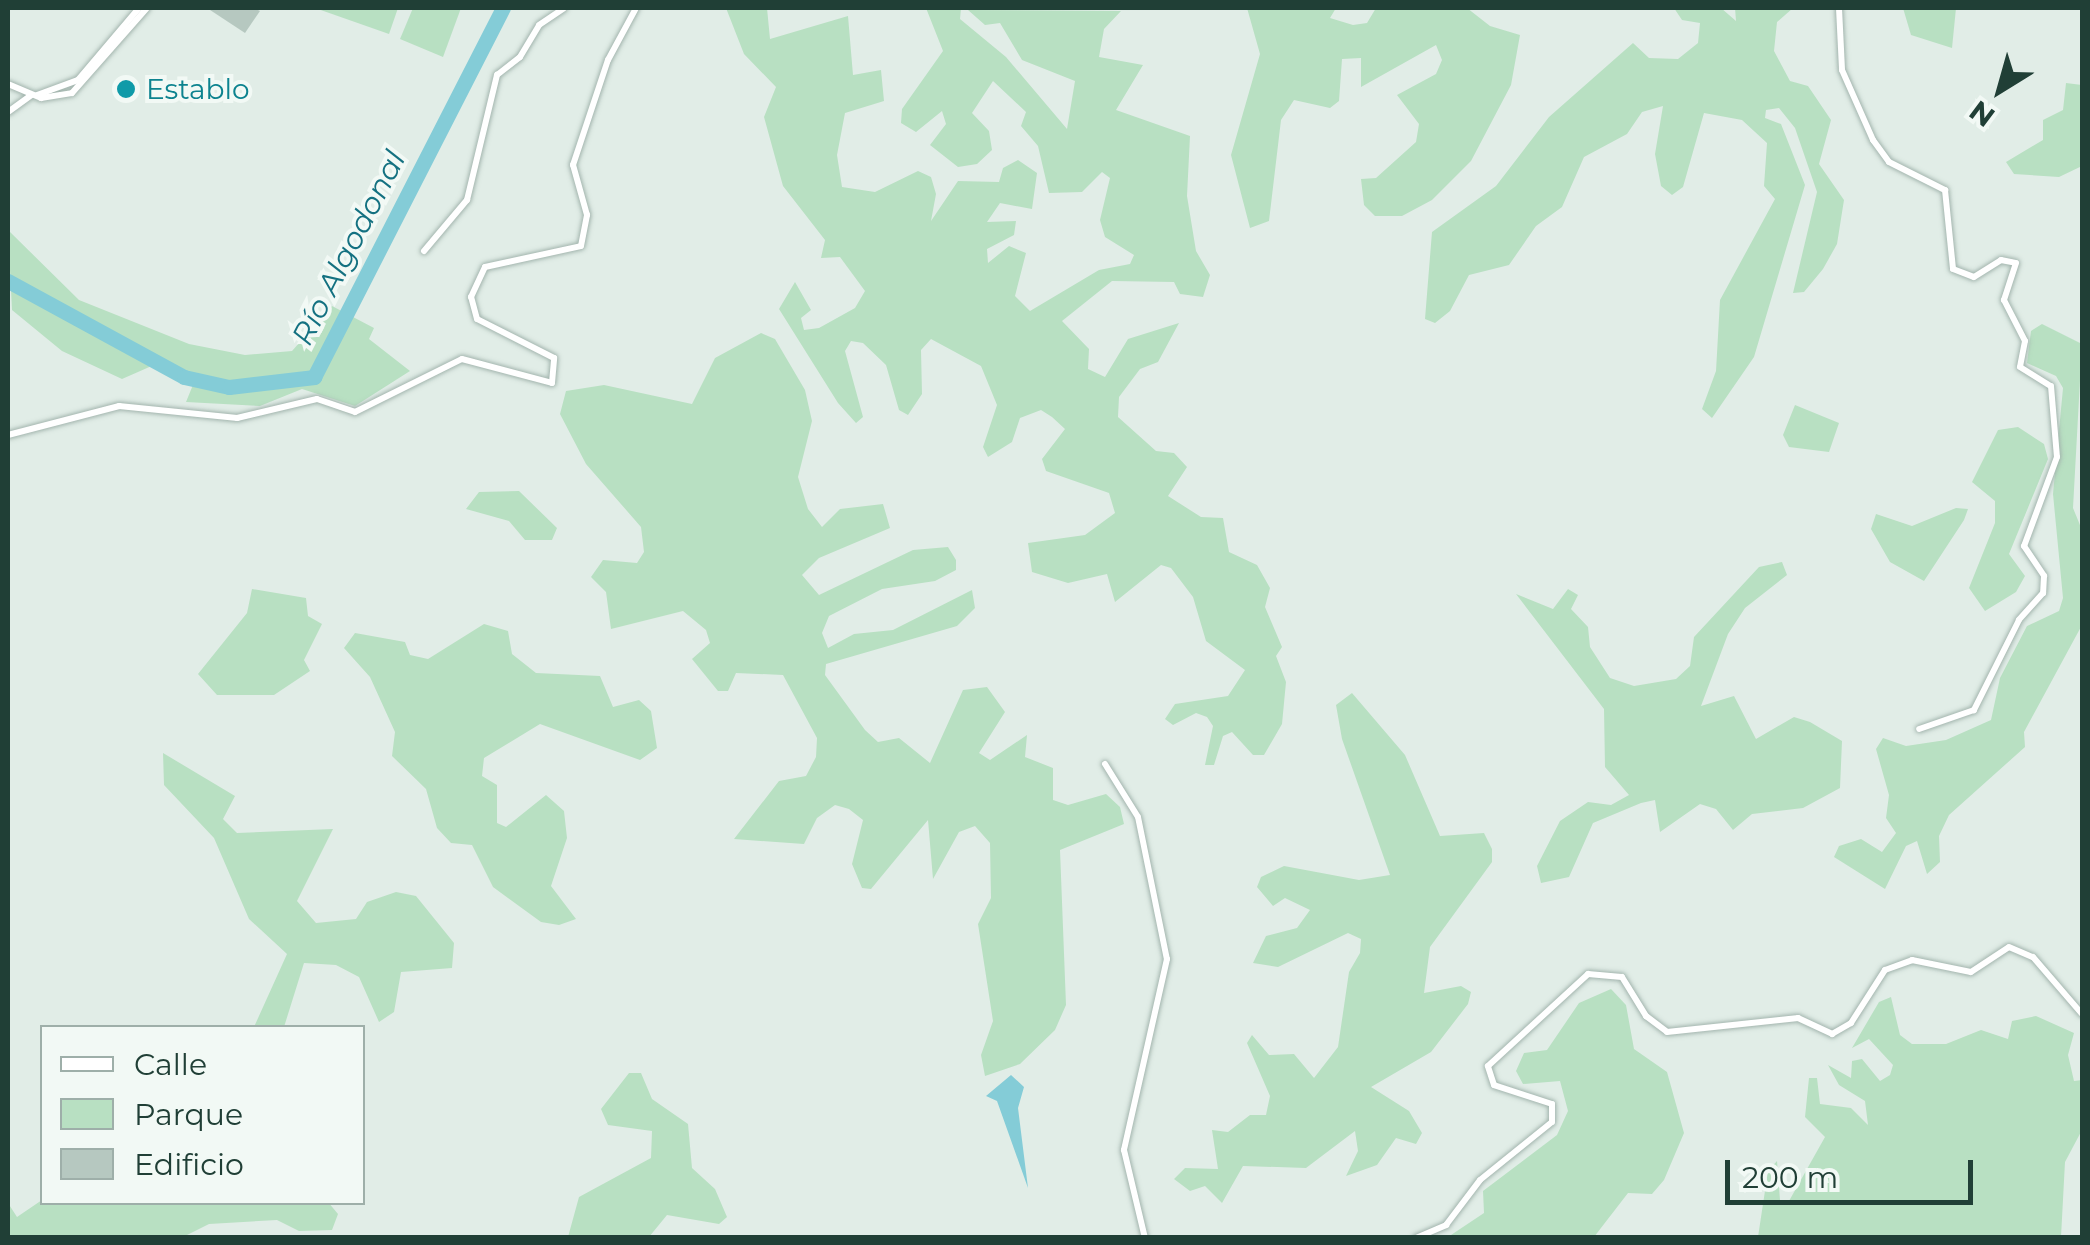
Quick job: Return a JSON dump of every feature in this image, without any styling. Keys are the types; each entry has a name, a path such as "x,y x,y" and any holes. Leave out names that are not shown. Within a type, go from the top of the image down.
{"street":[{"path":"8,112 33,95 78,80 139,8"},
{"path":"8,84 33,95 72,93 147,8"},
{"path":"424,251 467,200 497,75 520,57 538,24 564,8"},
{"path":"8,435 119,406 238,418 316,399 355,412 462,359 552,383 554,358 476,320 471,296 485,267 581,246 587,214 573,166 608,60 636,8"},
{"path":"1839,8 1837,50 1873,140 1889,162 1945,190 1953,269 1974,277 2001,260 2016,263 2004,300 2025,341 2020,366 2052,386 2057,457 2024,546 2044,576 2044,593 2018,620 1974,710 1919,729"},
{"path":"1104,764 1138,817 1166,949 1124,1150 1146,1238"},
{"path":"1416,1238 1446,1226 1480,1180 1552,1122 1552,1104 1494,1086 1488,1066 1588,974 1622,977 1666,1032 1798,1018 1832,1034 1852,1023 1885,970 1912,960 1972,972 2008,946 2033,957 2082,1014"}],"green space":[{"path":"315,8 398,8 389,34"},
{"path":"413,8 461,8 443,57 400,39"},
{"path":"726,8 767,8 770,39 848,16 853,75 881,70 884,101 845,113 837,155 842,187 875,192 918,171 931,177 936,194 931,221 958,181 999,182 1003,168 1018,160 1037,173 1032,209 1000,203 987,222 1016,221 1014,235 987,249 988,263 1009,246 1026,253 1015,296 1030,311 1099,270 1130,264 1134,255 1105,237 1100,220 1110,178 1102,172 1082,192 1049,193 1038,146 1021,126 1026,112 993,81 972,113 989,131 992,150 977,164 958,167 930,145 946,124 942,111 916,132 901,123 902,109 943,51 926,8 961,8 960,19 1006,57 1067,129 1075,81 1022,60 1000,23 985,25 968,10 1121,11 1104,29 1099,57 1143,65 1116,110 1190,136 1187,196 1196,251 1210,275 1203,297 1180,294 1174,282 1112,281 1062,321 1089,349 1088,369 1105,377 1128,339 1179,323 1158,362 1140,369 1119,397 1118,417 1156,451 1174,453 1187,467 1168,496 1201,517 1223,518 1229,552 1257,565 1270,588 1265,607 1282,647 1276,656 1286,682 1282,724 1264,755 1253,755 1232,732 1223,736 1214,765 1205,765 1213,726 1207,717 1196,713 1173,725 1165,719 1175,704 1228,696 1245,670 1206,641 1193,597 1171,568 1161,565 1115,602 1107,574 1068,583 1032,572 1028,543 1085,535 1115,513 1109,493 1046,471 1042,459 1065,429 1052,417 1041,410 1020,418 1012,442 988,457 983,447 997,405 981,366 931,339 921,350 922,394 908,415 899,410 886,365 863,343 851,341 845,351 863,417 856,423 838,403 779,309 795,282 811,310 801,318 804,330 819,328 855,308 865,291 840,257 821,258 825,240 783,186 764,117 776,87 744,54"},
{"path":"1247,8 1336,8 1330,18 1353,25 1367,23 1376,8 1467,8 1490,26 1520,35 1511,85 1471,161 1432,200 1402,216 1375,216 1364,205 1361,179 1376,178 1416,142 1419,124 1397,95 1436,74 1442,60 1436,45 1361,87 1361,58 1342,59 1339,101 1330,108 1294,100 1281,120 1269,221 1250,228 1231,155 1260,54"},
{"path":"1674,8 1721,8 1736,21 1735,8 1793,8 1777,22 1774,51 1790,81 1808,86 1831,120 1819,164 1844,200 1837,244 1804,292 1793,293 1817,192 1795,128 1779,108 1766,110 1765,118 1781,124 1805,185 1754,357 1712,418 1702,409 1716,371 1720,300 1775,199 1764,186 1767,143 1742,120 1704,113 1683,187 1672,195 1661,186 1655,154 1663,106 1642,112 1627,134 1584,157 1562,207 1536,226 1509,265 1469,275 1450,311 1435,323 1425,319 1432,232 1496,186 1549,117 1633,43 1649,58 1678,59 1698,43 1700,23 1682,20"},
{"path":"1903,8 1956,8 1952,48 1911,35"},
{"path":"2066,83 2082,85 2082,166 2059,177 2014,174 2006,162 2043,140 2043,120 2063,110"},
{"path":"8,230 79,300 189,344 245,355 292,351 332,306 374,328 369,339 410,371 355,406 302,389 260,406 186,402 197,375 163,361 122,379 62,351 12,310"},
{"path":"2042,324 2082,344 2073,508 2082,530 2082,625 2024,732 2025,747 1949,815 1939,836 1940,862 1927,874 1917,841 1906,846 1885,889 1834,857 1839,846 1861,839 1882,852 1896,833 1886,818 1889,795 1876,749 1883,738 1906,746 1946,740 1991,720 2000,678 2027,626 2059,611 2063,598 2053,494 2063,388 2056,376 2027,363 2031,331"},
{"path":"761,333 775,339 805,390 812,421 798,477 808,509 822,527 840,509 883,504 890,528 819,558 802,575 819,595 913,550 948,547 956,560 956,570 935,581 882,589 829,616 822,633 828,648 854,634 893,630 972,590 975,608 957,626 826,664 825,675 865,730 878,742 899,738 930,763 963,690 987,687 1005,712 979,753 990,760 1027,735 1025,757 1053,768 1053,800 1068,805 1106,794 1120,807 1124,824 1060,850 1066,1005 1055,1030 1020,1064 985,1076 981,1055 993,1021 978,924 991,898 990,843 975,826 959,832 933,879 928,820 871,889 862,888 852,864 863,820 849,809 835,805 817,818 804,844 734,839 779,781 806,776 816,757 817,738 783,675 736,673 728,691 718,691 692,659 710,643 706,630 683,611 611,629 606,592 591,577 603,560 637,563 644,552 641,527 586,464 560,414 566,391 604,385 692,404 715,358"},
{"path":"1795,405 1839,423 1829,452 1789,447 1783,435"},
{"path":"2018,427 2044,444 2048,459 2009,554 2025,576 2016,592 1985,611 1969,588 1995,523 1995,501 1972,482 1998,430"},
{"path":"519,491 557,528 552,540 525,540 509,521 466,509 479,492"},
{"path":"1956,508 1968,509 1964,520 1924,581 1890,562 1871,529 1876,514 1912,526"},
{"path":"1782,562 1787,575 1745,608 1728,634 1701,706 1734,696 1756,739 1794,717 1810,722 1842,741 1840,788 1803,808 1752,814 1733,830 1716,809 1700,804 1660,832 1655,800 1641,803 1593,823 1569,877 1541,883 1537,866 1560,821 1588,802 1611,805 1629,795 1605,767 1604,709 1516,594 1553,609 1568,589 1578,595 1571,609 1588,627 1590,647 1610,678 1634,686 1676,679 1690,666 1694,637 1759,567"},
{"path":"252,589 306,598 308,616 322,624 304,660 310,671 274,695 217,695 198,674 247,613"},
{"path":"484,624 508,631 512,654 536,673 600,676 613,707 639,700 651,711 657,748 640,760 540,724 484,758 482,776 497,785 497,823 506,827 546,795 564,811 567,838 551,886 576,919 559,925 541,922 493,887 472,845 451,843 437,828 426,789 392,756 395,732 370,677 344,648 355,633 405,642 410,655 428,659"},
{"path":"1352,693 1405,755 1440,836 1484,833 1492,849 1492,862 1430,947 1424,993 1461,986 1471,992 1468,1004 1431,1052 1371,1087 1409,1111 1422,1133 1416,1144 1396,1138 1377,1165 1346,1176 1358,1151 1355,1131 1306,1168 1243,1166 1222,1203 1205,1186 1190,1191 1174,1179 1185,1168 1218,1169 1212,1130 1228,1132 1250,1115 1266,1115 1270,1096 1247,1043 1252,1035 1269,1055 1294,1054 1314,1078 1338,1047 1349,972 1360,953 1361,939 1348,933 1278,967 1253,963 1266,936 1297,928 1310,910 1285,898 1273,906 1257,887 1261,877 1284,866 1359,880 1390,875 1342,739 1336,705"},
{"path":"163,753 235,796 223,819 237,833 333,829 297,901 316,923 356,919 367,902 396,892 416,896 454,943 452,968 401,972 394,1012 379,1022 359,977 336,965 304,963 285,1025 255,1025 287,954 249,919 214,838 164,785"},
{"path":"1611,989 1626,1005 1634,1049 1667,1072 1684,1133 1664,1180 1652,1194 1628,1193 1594,1237 1448,1237 1484,1213 1483,1191 1557,1135 1568,1111 1560,1081 1523,1084 1516,1071 1524,1053 1547,1050 1579,1003"},
{"path":"1891,997 1900,1035 1912,1044 1946,1044 1981,1030 2008,1039 2012,1021 2036,1016 2074,1033 2068,1055 2074,1081 2082,1080 2082,1130 2065,1162 2061,1237 1758,1237 1768,1171 1777,1161 1780,1200 1789,1201 1825,1137 1805,1117 1809,1078 1817,1078 1820,1104 1851,1108 1868,1125 1865,1101 1839,1085 1828,1065 1851,1078 1852,1061 1862,1059 1880,1081 1890,1075 1893,1065 1869,1039 1852,1048 1879,1002"},
{"path":"629,1073 641,1073 652,1099 688,1124 692,1168 715,1189 727,1217 719,1224 667,1215 649,1237 568,1237 579,1197 651,1158 652,1131 608,1125 601,1109"},
{"path":"40,1201 40,1205 330,1205 338,1214 332,1230 299,1231 277,1220 209,1224 183,1237 8,1237 8,1203 17,1217"}],"water":[{"path":"1011,1075 1024,1087 1018,1108 1028,1188 997,1101 986,1096"}],"building":[{"path":"207,8 254,8 260,11 245,33"}],"waterway":[{"name":"Río Algodonal","path":"8,281 184,377 229,387 314,377 503,8"}],"place":[{"name":"Establo","path":"126,89"}]}
